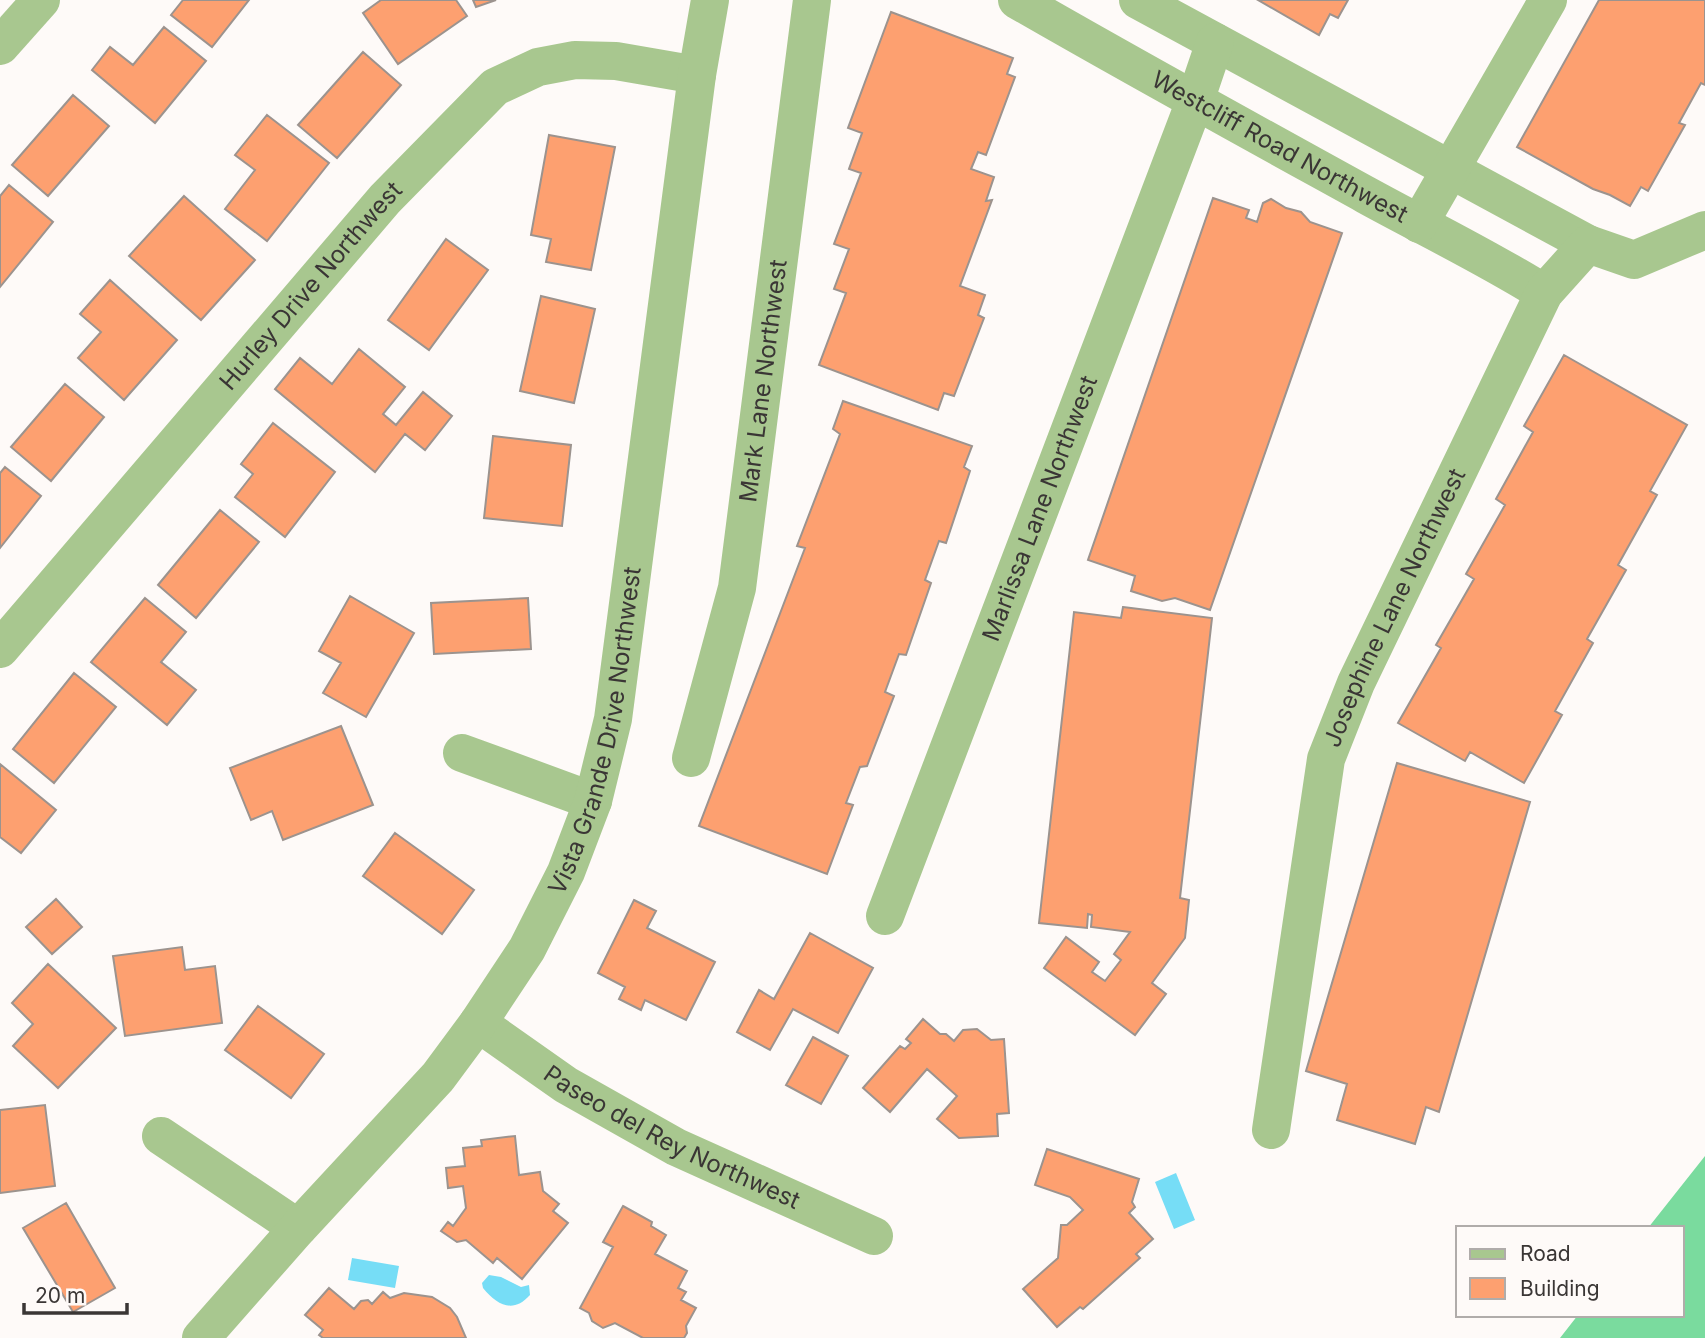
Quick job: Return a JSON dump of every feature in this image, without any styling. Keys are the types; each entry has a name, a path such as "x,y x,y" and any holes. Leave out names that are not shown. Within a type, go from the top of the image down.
{"street":[{"path":"0,46 41,0"},
{"name":"Vista Grande Drive Northwest","path":"201,1338 298,1228 438,1077 527,949 566,872 593,801 613,719 697,75 710,0"},
{"name":"Mark Lane Northwest","path":"691,758 737,588 812,0"},
{"name":"Westcliff Road Northwest","path":"1017,0 1544,293"},
{"path":"1108,52 1138,0 1588,244 1634,260 1705,230"},
{"path":"1419,224 1548,0"},
{"name":"Marlissa Lane Northwest","path":"885,916 1195,101 1215,42"},
{"name":"Hurley Drive Northwest","path":"0,649 386,199 495,87 538,67 575,60 616,61 697,75"},
{"name":"Josephine Lane Northwest","path":"1271,1130 1326,759 1356,683 1544,293 1588,244"},
{"path":"462,753 593,801"},
{"name":"Paseo del Rey Northwest","path":"478,1023 566,1085 676,1147 874,1236"},
{"path":"160,1136 298,1228"}],"green space":[{"path":"1705,1156 1705,1338 1560,1338 1576,1317 1684,1317 1684,1226 1650,1226"}],"water":[{"path":"1176,1173 1195,1220 1174,1229 1155,1182"},
{"path":"352,1258 399,1266 395,1288 348,1280"},
{"path":"489,1275 501,1277 521,1287 529,1285 530,1295 524,1301 511,1306 500,1303 483,1288 482,1283"}],"building":[{"path":"183,0 249,0 212,47 171,15"},
{"path":"381,0 456,0 467,16 398,64 363,13"},
{"path":"473,0 496,0 476,7"},
{"path":"1258,0 1348,0 1338,18 1330,14 1319,35"},
{"path":"1599,0 1705,0 1705,85 1701,83 1679,123 1685,125 1648,191 1641,187 1630,206 1517,147"},
{"path":"891,12 1013,58 1007,74 1015,77 986,155 978,152 971,169 994,177 986,201 992,200 960,286 985,295 978,315 984,318 954,396 944,393 938,410 819,365 846,293 834,289 849,249 834,244 861,173 849,169 862,133 848,128"},
{"path":"164,27 206,61 155,123 92,70 110,47 133,65"},
{"path":"363,52 401,85 337,158 298,125"},
{"path":"73,95 109,126 48,196 12,165"},
{"path":"267,115 329,163 267,241 225,209 255,170 235,155"},
{"path":"549,135 615,147 591,270 546,262 551,239 531,235"},
{"path":"9,185 53,222 0,287 0,196"},
{"path":"184,196 255,260 201,320 129,256"},
{"path":"1213,198 1249,210 1246,218 1257,222 1263,203 1271,199 1286,208 1301,212 1310,222 1342,233 1210,610 1175,598 1162,601 1131,591 1135,576 1088,560"},
{"path":"446,239 488,270 429,350 388,320"},
{"path":"110,280 177,340 124,400 78,358 101,332 80,314"},
{"path":"541,296 595,309 574,403 520,391"},
{"path":"359,349 405,387 383,414 396,425 423,392 452,416 425,450 405,434 375,472 275,389 300,358 332,384"},
{"path":"1564,355 1687,425 1650,491 1657,495 1618,565 1626,570 1587,639 1593,643 1555,711 1562,715 1524,783 1470,752 1465,761 1398,723 1441,648 1436,645 1474,579 1466,574 1505,505 1496,499 1533,432 1524,426"},
{"path":"65,384 104,417 51,481 11,447"},
{"path":"843,401 972,446 964,467 970,471 946,543 939,541 925,580 931,583 906,655 899,654 885,692 894,696 867,766 860,767 846,803 853,805 827,874 699,826 805,548 797,546 840,434 833,429"},
{"path":"273,423 335,472 285,537 235,497 253,474 241,464"},
{"path":"493,436 571,445 562,526 484,518"},
{"path":"5,467 41,496 0,548 0,473"},
{"path":"220,510 259,542 196,618 158,585"},
{"path":"350,596 414,633 366,717 323,693 341,663 319,651"},
{"path":"145,598 186,632 161,662 196,690 167,725 91,662"},
{"path":"528,598 531,649 434,654 431,603"},
{"path":"1123,607 1212,618 1180,898 1189,900 1185,938 1152,983 1166,994 1135,1035 1044,968 1066,937 1099,962 1092,972 1105,981 1121,960 1114,954 1130,932 1091,927 1092,915 1088,914 1087,928 1039,923 1074,612 1121,618"},
{"path":"74,673 116,707 54,783 13,749"},
{"path":"341,726 373,805 283,840 272,811 251,820 230,768"},
{"path":"1397,763 1530,802 1439,1112 1426,1107 1415,1144 1337,1120 1347,1084 1306,1071"},
{"path":"0,764 56,810 21,853 0,837"},
{"path":"395,833 474,890 442,934 363,876"},
{"path":"56,899 82,927 52,954 26,927"},
{"path":"634,900 656,911 647,928 715,962 686,1020 645,1000 641,1010 619,999 625,987 598,973"},
{"path":"810,933 873,968 838,1033 793,1009 770,1050 737,1032 759,990 774,999"},
{"path":"182,947 185,970 215,966 222,1023 125,1036 113,956"},
{"path":"48,964 116,1028 58,1088 13,1046 33,1024 12,1003"},
{"path":"258,1006 324,1054 291,1098 225,1050"},
{"path":"923,1019 940,1034 946,1034 954,1041 963,1030 977,1029 991,1040 1004,1039 1009,1113 997,1114 998,1136 959,1138 937,1119 957,1096 927,1069 890,1112 863,1088 900,1046 905,1049 911,1043 906,1039"},
{"path":"813,1037 848,1056 821,1104 786,1085"},
{"path":"45,1105 55,1186 0,1193 0,1110"},
{"path":"515,1136 519,1175 540,1172 543,1191 559,1204 553,1211 568,1223 522,1279 497,1258 493,1263 466,1240 457,1242 441,1231 448,1222 453,1226 466,1208 463,1186 448,1188 446,1168 465,1166 463,1148 482,1146 481,1140"},
{"path":"1047,1149 1139,1179 1132,1202 1135,1207 1129,1213 1153,1239 1136,1254 1140,1258 1083,1309 1080,1307 1057,1327 1023,1289 1058,1258 1061,1225 1067,1225 1083,1210 1070,1197 1035,1185"},
{"path":"66,1203 115,1288 73,1312 23,1228"},
{"path":"623,1206 652,1222 651,1226 666,1235 655,1254 687,1271 678,1288 686,1292 681,1300 696,1308 686,1326 687,1333 684,1338 643,1338 615,1323 603,1328 592,1321 589,1313 580,1308 613,1247 603,1242"},
{"path":"329,1288 354,1309 361,1301 368,1300 372,1304 383,1292 390,1298 404,1293 432,1297 450,1308 466,1338 323,1338 319,1335 323,1330 305,1315"}]}
